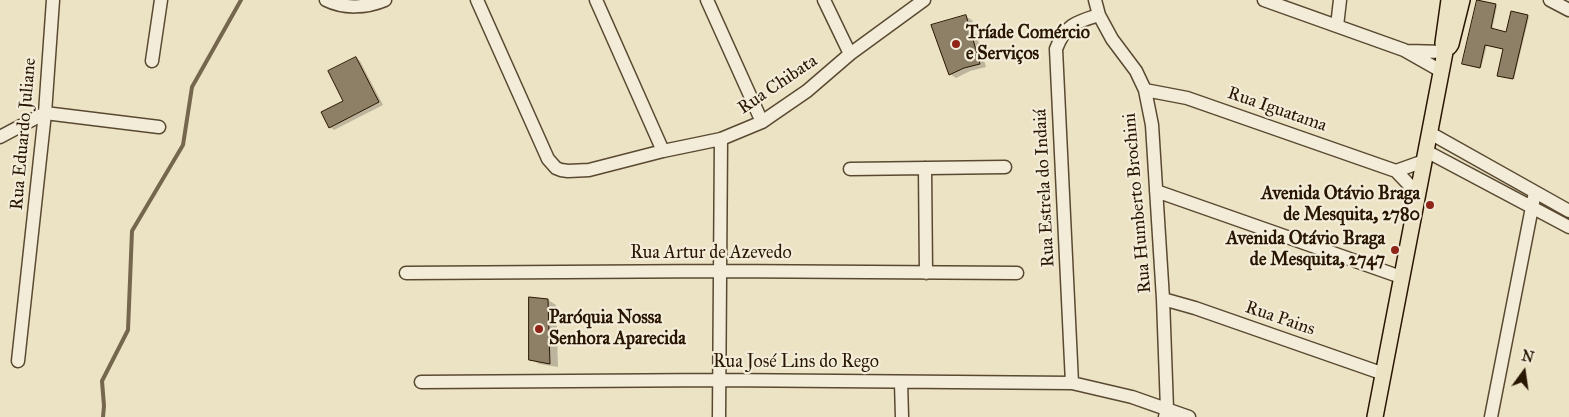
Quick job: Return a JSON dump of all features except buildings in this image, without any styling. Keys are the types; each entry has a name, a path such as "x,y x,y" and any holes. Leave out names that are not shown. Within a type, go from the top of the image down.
{"main road":[{"path":"1375,417 1430,133 1444,52 1442,42 1449,0"},
{"path":"1444,52 1451,44 1462,0"}],"street":[{"name":"Rua Eduardo Juliane","path":"18,361 45,113 53,0"},
{"path":"152,61 161,0"},
{"path":"326,0 334,4 346,6 360,6 385,0"},
{"name":"Rua Chibata","path":"477,0 548,159 556,168 568,171 589,170 721,139 762,122 807,91 850,54 924,0"},
{"path":"596,0 664,151"},
{"path":"707,0 762,122"},
{"path":"824,0 850,54"},
{"name":"Rua Humberto Brochini","path":"1094,0 1099,15 1112,38 1136,70 1145,90 1152,125 1163,299 1166,413"},
{"path":"1264,0 1404,50 1441,71"},
{"path":"1337,26 1340,0"},
{"path":"1550,0 1569,10"},
{"name":"Rua Estrela do Indaiá","path":"1072,384 1056,49 1061,35 1069,27 1099,15"},
{"path":"1404,50 1444,52"},
{"name":"Rua Iguatama","path":"1145,90 1187,98 1396,171 1417,193"},
{"path":"0,137 45,113 159,127"},
{"path":"1430,133 1569,211"},
{"path":"718,417 721,139"},
{"path":"1396,171 1425,156 1532,207 1569,227"},
{"path":"850,169 1005,167"},
{"path":"925,168 926,272"},
{"path":"1156,190 1401,276"},
{"path":"1491,417 1535,192"},
{"name":"Rua Artur de Azevedo","path":"406,273 720,271 1017,273"},
{"name":"Rua Pains","path":"1163,299 1195,308 1384,374"},
{"name":"Rua José Lins do Rego","path":"421,382 719,380 1072,384 1132,397 1166,413 1189,417"},
{"path":"901,382 902,417"}],"waterway":[{"path":"103,417 102,381 128,330 132,231 183,145 192,87 241,0"}],"place":[{"name":"Tríade Comércio e Serviços","path":"956,44"},
{"name":"Avenida Otávio Braga de Mesquita, 2780","path":"1430,205"},
{"name":"Avenida Otávio Braga de Mesquita, 2747","path":"1395,250"},
{"name":"Paróquia Nossa Senhora Aparecida","path":"539,329"}]}
